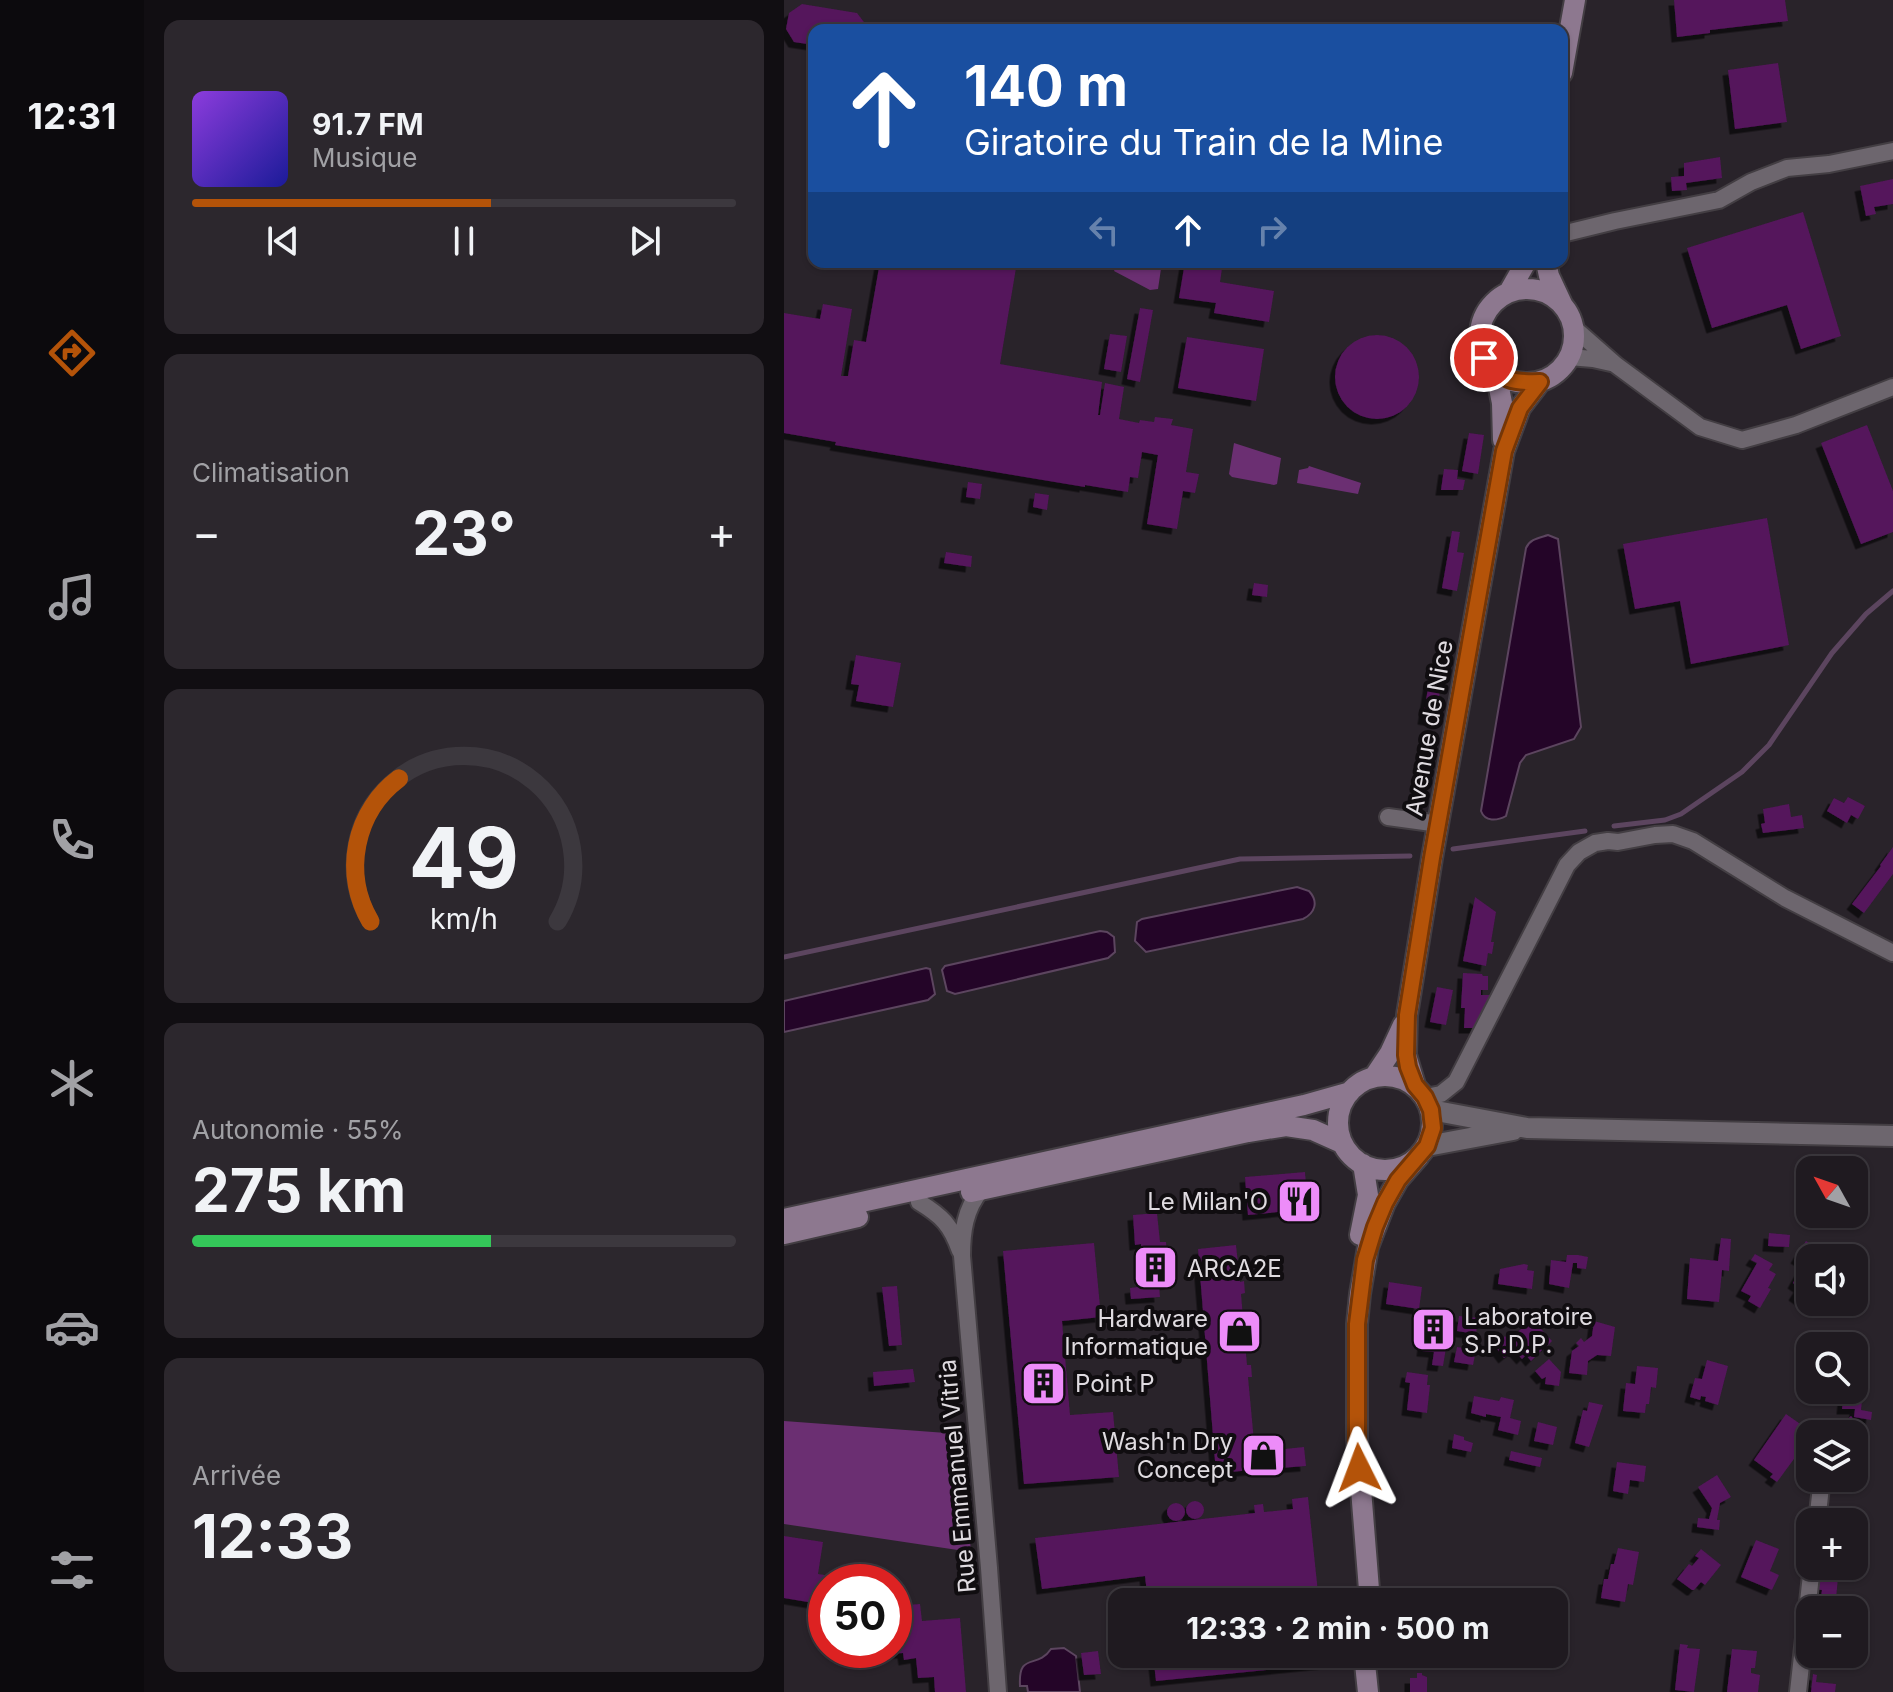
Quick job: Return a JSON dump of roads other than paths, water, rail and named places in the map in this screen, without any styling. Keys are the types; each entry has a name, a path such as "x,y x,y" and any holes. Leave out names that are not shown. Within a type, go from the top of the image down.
{"main road":[{"path":"1568,39 1575,0"},
{"path":"1509,292 1523,268"},
{"path":"1547,268 1574,328 1574,348 1554,375 1540,382 1517,383 1496,373 1484,358 1479,344 1483,316 1494,301 1509,292 1538,290 1552,296 1563,306"},
{"name":"Avenue de Nice","path":"1496,373 1502,403 1504,451"},
{"name":"Avenue de Nice","path":"1424,1098 1406,1055 1407,1015 1433,853 1504,451 1520,408 1540,382"},
{"name":"Avenue de Nice","path":"1374,1077 1390,1053 1407,1015"},
{"path":"1369,1588 1357,1439 1360,1294 1365,1260 1380,1215 1398,1180 1423,1151 1433,1128 1424,1098 1402,1078 1388,1075 1374,1077 1361,1082 1350,1092 1339,1116 1339,1130 1342,1143 1351,1155 1363,1164 1382,1170 1402,1167 1423,1151"},
{"path":"784,1219 1304,1105 1350,1092"},
{"path":"784,1234 1248,1132 1286,1126 1313,1130 1342,1143"},
{"path":"1359,1588 1348,1469 1347,1367 1350,1305 1368,1195 1363,1164"},
{"path":"1365,1668 1368,1692"},
{"path":"1376,1668 1378,1692"}],"street":[{"path":"1568,233 1719,200 1751,182 1787,168 1829,164 1893,151"},
{"path":"1574,328 1616,365 1700,427 1742,440 1796,425 1893,387"},
{"path":"1569,357 1616,365"},
{"path":"1388,817 1439,824"},
{"path":"1424,1098 1441,1094 1456,1082 1567,865 1579,852 1595,843 1673,834 1693,841 1785,898 1893,953"},
{"path":"1424,1098 1527,1128"},
{"path":"1423,1151 1527,1128 1893,1136"},
{"path":"962,1256 966,1218 981,1190"},
{"path":"919,1202 950,1226 962,1256"},
{"name":"Rue Emmanuel Vitria","path":"962,1256 998,1692"},
{"path":"1798,1692 1810,1580"}],"waterway":[{"path":"1614,826 1665,820 1681,814 1742,772 1769,745 1832,653 1866,614 1893,591"},
{"path":"1453,849 1585,831"},
{"path":"784,957 1240,859 1410,856"}],"place":[{"name":"Le Milan'O","path":"1299,1201"},
{"name":"ARCA2E","path":"1156,1268"},
{"name":"Laboratoire S.P.D.P.","path":"1433,1330"},
{"name":"Hardware Informatique","path":"1239,1332"},
{"name":"Point P","path":"1044,1383"},
{"name":"Wash'n Dry Concept","path":"1264,1455"}]}
